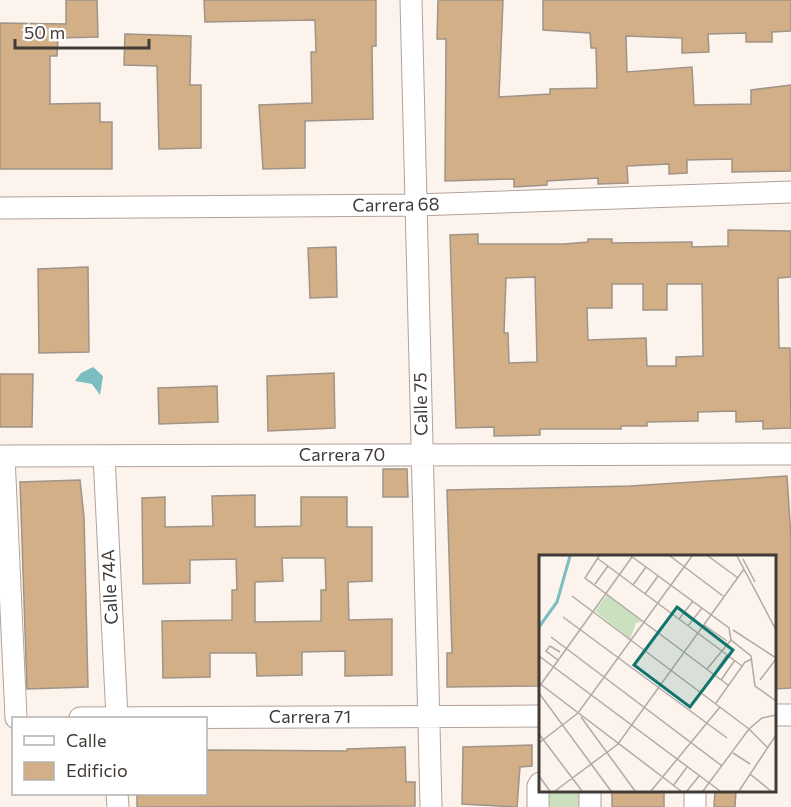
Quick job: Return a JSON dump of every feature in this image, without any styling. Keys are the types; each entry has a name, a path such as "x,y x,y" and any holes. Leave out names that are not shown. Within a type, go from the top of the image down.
{"street":[{"name":"Calle 75","path":"411,0 430,807"},
{"name":"Carrera 68","path":"0,208 416,205 791,192"},
{"name":"Carrera 70","path":"2,456 791,454"},
{"path":"2,456 15,717"},
{"name":"Calle 74A","path":"104,456 117,717"},
{"path":"776,715 791,714"},
{"name":"Carrera 71","path":"207,717 539,716"},
{"path":"538,807 539,784"}],"green space":[{"path":"541,792 585,792 585,807 541,807"}],"water":[{"path":"93,367 103,376 100,395 92,384 75,381 81,373"}],"building":[{"path":"66,0 97,0 98,37 58,38 57,56 50,56 50,104 100,103 100,122 112,122 112,169 0,169 0,23 66,24"},
{"path":"204,0 376,0 376,46 372,46 373,119 305,121 305,168 263,169 259,105 312,103 311,52 316,52 315,20 205,22"},
{"path":"438,0 503,0 499,97 550,94 550,89 597,88 596,48 591,48 590,33 543,30 543,0 791,0 791,31 772,32 772,42 746,42 746,33 708,34 709,52 682,53 682,38 626,36 627,72 692,67 694,105 751,104 751,90 791,85 791,171 732,172 732,159 687,160 687,173 669,174 669,164 627,166 628,183 598,184 598,178 547,181 547,185 514,187 514,179 445,181 446,39 437,39"},
{"path":"125,34 191,36 190,85 201,85 201,148 159,149 157,66 124,65"},
{"path":"728,230 791,231 791,277 778,278 779,348 790,348 791,428 763,429 763,421 736,422 736,411 698,412 698,421 647,422 647,426 621,426 621,429 540,429 540,435 494,436 494,427 456,428 450,235 478,234 478,244 564,244 588,242 588,239 612,239 612,243 692,242 692,247 728,246","holes":["535,277 537,362 509,363 508,333 504,333 506,278","612,284 643,284 643,310 667,310 667,284 702,284 703,356 676,357 676,366 647,366 646,338 588,340 587,308 612,308"]},
{"path":"336,247 337,297 310,298 308,248"},
{"path":"88,267 89,352 39,353 38,269"},
{"path":"334,373 335,428 268,431 267,376"},
{"path":"0,374 33,374 32,427 0,427"},
{"path":"217,386 218,422 159,424 158,388"},
{"path":"383,469 407,469 408,497 383,497"},
{"path":"787,476 791,537 791,688 776,689 776,555 539,555 539,686 447,687 447,653 452,653 447,490 630,486"},
{"path":"80,480 84,517 88,687 27,689 20,482"},
{"path":"255,495 255,527 301,526 301,497 347,497 347,527 372,527 372,581 348,582 349,620 392,619 392,675 345,676 345,651 302,652 302,675 257,676 256,653 210,653 210,677 163,678 162,621 232,620 232,590 237,590 236,559 190,560 190,583 143,584 142,498 165,497 165,527 213,526 212,496","holes":["282,558 325,558 326,590 321,590 321,621 255,622 255,582 283,581"]},
{"path":"532,745 532,766 520,767 517,807 462,804 463,747"},
{"path":"405,747 406,782 415,782 415,806 137,807 137,795 207,795 207,750 347,751 347,749"},
{"path":"612,792 664,792 664,807 612,807"},
{"path":"715,792 736,792 735,807 714,807"}]}
